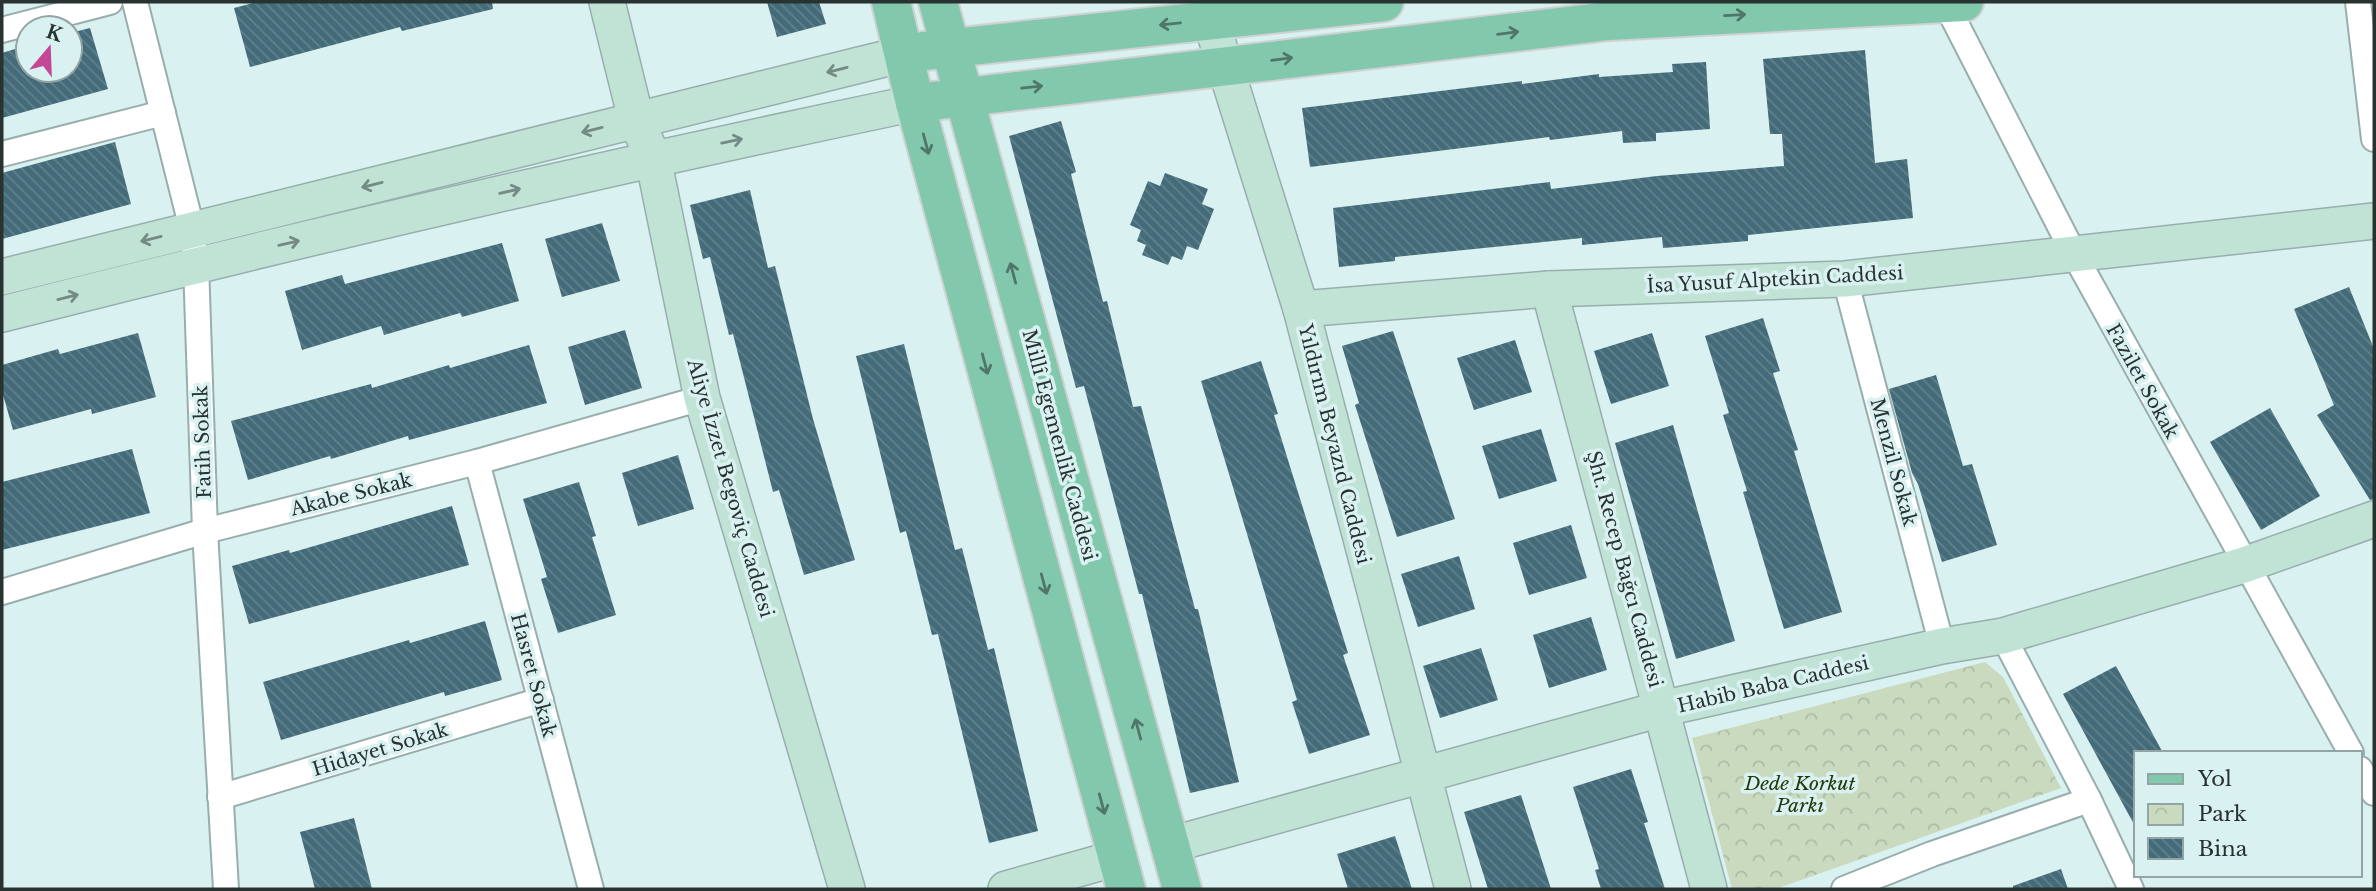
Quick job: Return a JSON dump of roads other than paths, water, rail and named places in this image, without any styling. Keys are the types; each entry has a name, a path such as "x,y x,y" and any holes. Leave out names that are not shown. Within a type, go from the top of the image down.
{"main road":[{"path":"891,2 915,103 1122,874"},
{"name":"Millî Egemenlik Caddesi","path":"938,2 1182,889"},
{"path":"904,54 1207,11 1384,2"},
{"path":"915,103 964,95 1609,21 1951,2"}],"street":[{"path":"2,30 110,2"},
{"name":"Fatih Sokak","path":"135,2 192,229 196,264 205,531 226,889"},
{"name":"Aliye İzzet Begoviç Caddesi","path":"607,2 636,119 653,158 702,398 847,889"},
{"name":"Fazilet Sokak","path":"1951,2 2074,254 2244,565 2350,751"},
{"path":"2358,2 2374,139"},
{"name":"Yıldırım Beyazıd Caddesi","path":"1207,11 1301,309 1420,773 1453,889"},
{"path":"2,277 904,54"},
{"path":"2,314 196,264 653,158 915,103"},
{"path":"2,154 163,113"},
{"name":"İsa Yusuf Alptekin Caddesi","path":"1301,309 1549,289 1845,278 2374,221"},
{"name":"Menzil Sokak","path":"1845,278 1942,646"},
{"name":"Şht. Recep Bağcı Caddesi","path":"1549,289 1709,889"},
{"name":"Akabe Sokak","path":"2,592 205,531 477,462 702,398"},
{"name":"Hasret Sokak","path":"477,462 591,889"},
{"name":"Habib Baba Caddesi","path":"1170,845 1420,773 1661,709 1942,646 2003,636 2244,565 2374,519"},
{"path":"2003,636 2089,800 2130,889"},
{"name":"Hidayet Sokak","path":"220,797 541,700"},
{"path":"2362,772 2374,793"},
{"path":"1844,889 1932,853 2089,800"},
{"path":"1006,889 1122,874"}],"park label":[{"name":"Dede Korkut Parkı","path":"1800,794"}]}
